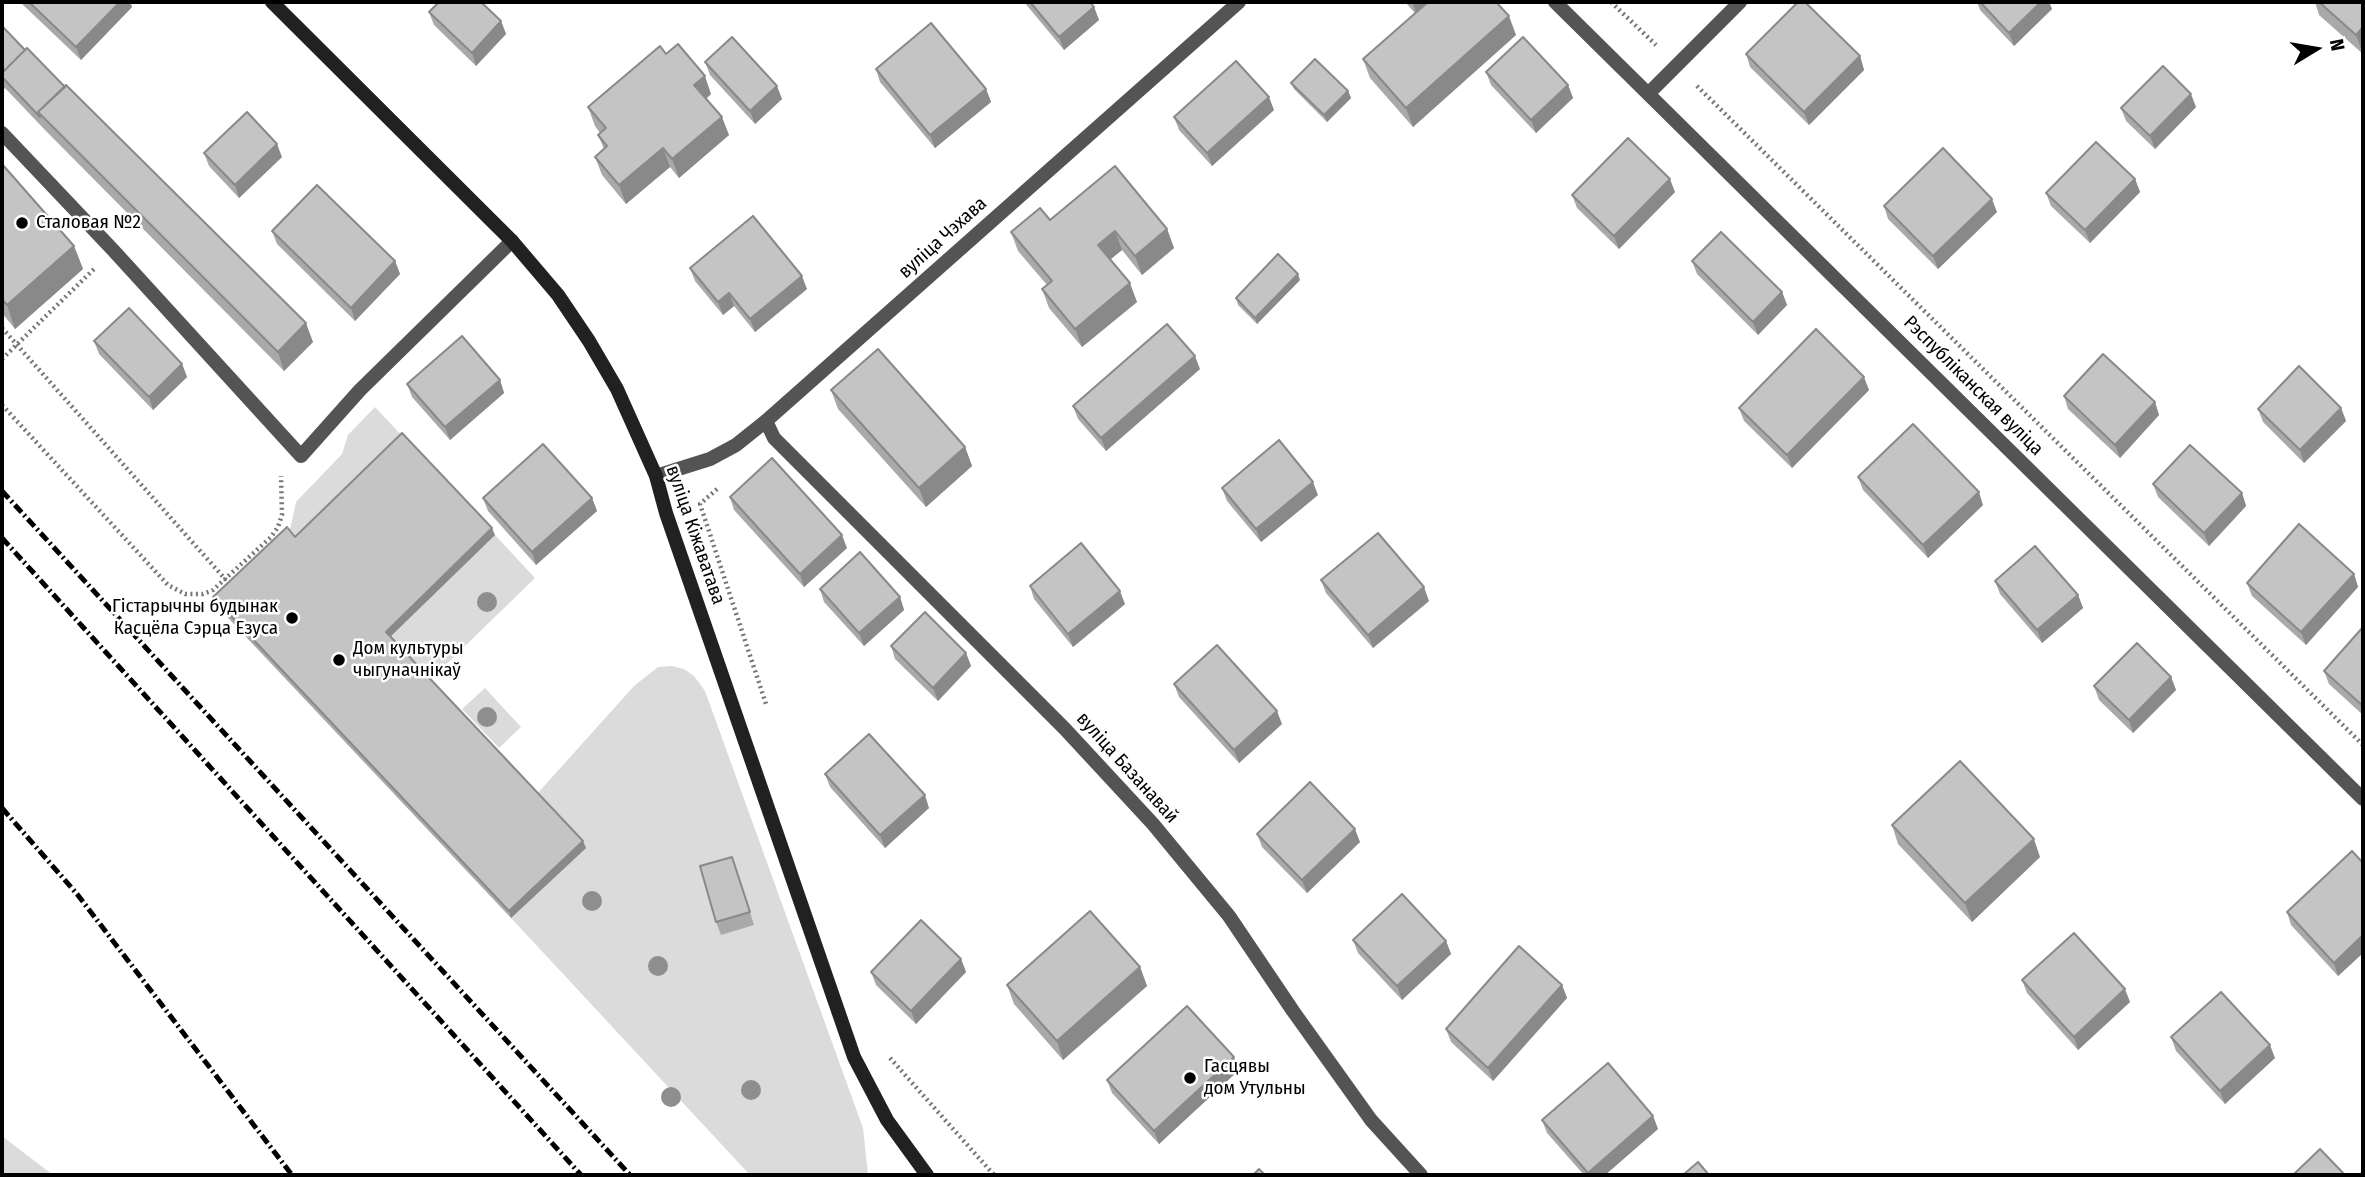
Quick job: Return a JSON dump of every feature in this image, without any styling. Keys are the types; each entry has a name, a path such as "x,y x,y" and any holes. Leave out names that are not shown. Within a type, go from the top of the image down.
{"main road":[{"name":"вуліца Кіжаватава","path":"272,2 512,241 558,295 617,389 656,476 670,526 853,1057 887,1120 927,1175"}],"street":[{"name":"вуліца Чэхава","path":"656,476 710,459 736,444 766,421 1240,2"},
{"name":"Рэспубліканская вуліца","path":"1555,2 2363,799"},
{"path":"1649,93 1740,2"},
{"path":"2,132 301,456 360,390 512,241"},
{"name":"вуліца Базанавай","path":"766,421 774,438 1065,729 1153,824 1229,916 1371,1120 1421,1175"}],"path":[{"path":"1611,2 2363,745"},
{"path":"2,359 113,250"},
{"path":"2,328 226,580"},
{"path":"2,405 168,585 177,591 193,595 213,590 271,537 282,515 281,475"},
{"path":"719,488 700,504 770,715"},
{"path":"887,1055 994,1175"}],"shaded area":[{"path":"375,407 405,439 298,543 289,534 296,502 342,454 348,435"},
{"path":"495,535 535,578 429,681 389,638"},
{"path":"658,667 684,669 694,676 705,691 863,1128 868,1175 750,1175 511,918 585,848 536,795 634,686"},
{"path":"485,688 521,727 499,748 462,709"},
{"path":"2,1136 53,1175 2,1175"}],"building":[{"path":"29,2 120,2 76,47"},
{"path":"439,2 481,2 501,21 472,53 429,12"},
{"path":"1030,2 1090,2 1094,7 1059,37"},
{"path":"1428,2 1496,2 1509,16 1406,108 1363,59"},
{"path":"1798,2 1805,2 1860,56 1804,112 1746,54"},
{"path":"1980,2 2041,2 2009,33"},
{"path":"2319,2 2363,2 2363,27 2356,35"},
{"path":"931,23 986,89 930,135 876,69"},
{"path":"2,26 25,50 2,73"},
{"path":"732,37 777,86 750,111 705,62"},
{"path":"1523,37 1568,85 1531,120 1486,72"},
{"path":"678,44 705,76 694,85 722,117 672,159 663,148 619,185 595,157 607,146 598,135 606,128 588,107 660,46 666,54"},
{"path":"27,48 65,87 38,112 40,117 2,77 2,73"},
{"path":"1315,59 1348,91 1324,115 1291,83"},
{"path":"1236,61 1269,97 1207,153 1174,117"},
{"path":"2163,66 2191,94 2150,136 2121,108"},
{"path":"66,85 306,323 278,352 38,112"},
{"path":"247,112 277,144 235,185 204,153"},
{"path":"1628,138 1670,179 1614,236 1572,195"},
{"path":"2096,142 2135,179 2085,230 2046,193"},
{"path":"1943,148 1992,199 1933,256 1884,206"},
{"name":"Сталовая №2","path":"2,164 74,246 7,305 2,299"},
{"path":"1115,166 1167,229 1135,256 1115,231 1098,245 1130,283 1075,329 1042,289 1052,281 1011,232 1040,208 1050,220"},
{"path":"317,185 395,261 351,308 272,231"},
{"path":"753,216 802,276 750,319 729,293 718,302 690,268"},
{"path":"1721,232 1782,292 1753,322 1692,261"},
{"path":"1278,254 1298,274 1255,318 1236,298"},
{"path":"129,308 182,364 149,397 94,341"},
{"path":"1167,324 1195,356 1101,438 1073,406"},
{"path":"1816,329 1864,377 1787,455 1739,408"},
{"path":"462,336 500,380 445,427 407,384"},
{"path":"878,349 965,447 919,488 831,390"},
{"path":"2103,354 2155,402 2115,445 2064,396"},
{"path":"2299,366 2341,408 2300,450 2258,409"},
{"path":"1913,424 1979,492 1923,545 1858,477"},
{"name":"Дом культуры чыгуначнікаў","path":"402,433 492,528 386,632 583,841 509,911 213,597 287,527 295,537"},
{"path":"1279,440 1313,482 1256,529 1222,488"},
{"path":"543,444 592,498 532,552 483,498"},
{"path":"2190,445 2242,493 2204,533 2153,484"},
{"path":"772,458 842,535 800,574 730,497"},
{"path":"2299,524 2354,574 2301,632 2247,583"},
{"path":"1378,533 1424,587 1368,635 1321,580"},
{"path":"1081,543 1120,591 1068,634 1030,586"},
{"path":"2035,546 2078,595 2037,630 1995,581"},
{"path":"860,552 900,597 859,633 820,589"},
{"path":"925,612 966,653 933,688 891,646"},
{"path":"2363,627 2363,706 2324,671"},
{"path":"2137,643 2171,677 2129,720 2094,686"},
{"path":"1217,645 1277,711 1234,750 1174,684"},
{"path":"869,734 925,795 880,835 825,774"},
{"path":"1960,761 2034,839 1965,903 1892,825"},
{"path":"1310,782 1355,829 1302,880 1257,834"},
{"path":"2352,851 2363,863 2363,935 2334,963 2287,912"},
{"path":"732,857 750,912 716,922 700,866"},
{"path":"1402,894 1446,941 1397,986 1353,940"},
{"path":"1090,911 1140,967 1057,1041 1007,985"},
{"path":"921,920 961,959 911,1011 871,972"},
{"path":"2074,933 2125,989 2074,1037 2022,980"},
{"path":"1519,946 1562,985 1488,1068 1446,1029"},
{"path":"2221,992 2270,1045 2220,1091 2171,1037"},
{"path":"1187,1006 1234,1057 1154,1131 1107,1080"},
{"path":"1608,1063 1653,1116 1588,1173 1542,1120"},
{"path":"2320,1149 2345,1175 2293,1175"},
{"path":"1698,1162 1709,1175 1683,1175"},
{"path":"1259,1169 1265,1175 1253,1175"}],"railway":[{"path":"2,491 630,1175"},
{"path":"2,538 581,1175"},
{"path":"2,808 77,894 292,1175"}],"place":[{"name":"Сталовая №2","path":"22,223"},
{"name":"Гістарычны будынак Касцёла Сэрца Езуса","path":"292,618"},
{"name":"Дом культуры чыгуначнікаў","path":"339,660"},
{"name":"Гасцявы дом Утульны","path":"1190,1078"}]}
